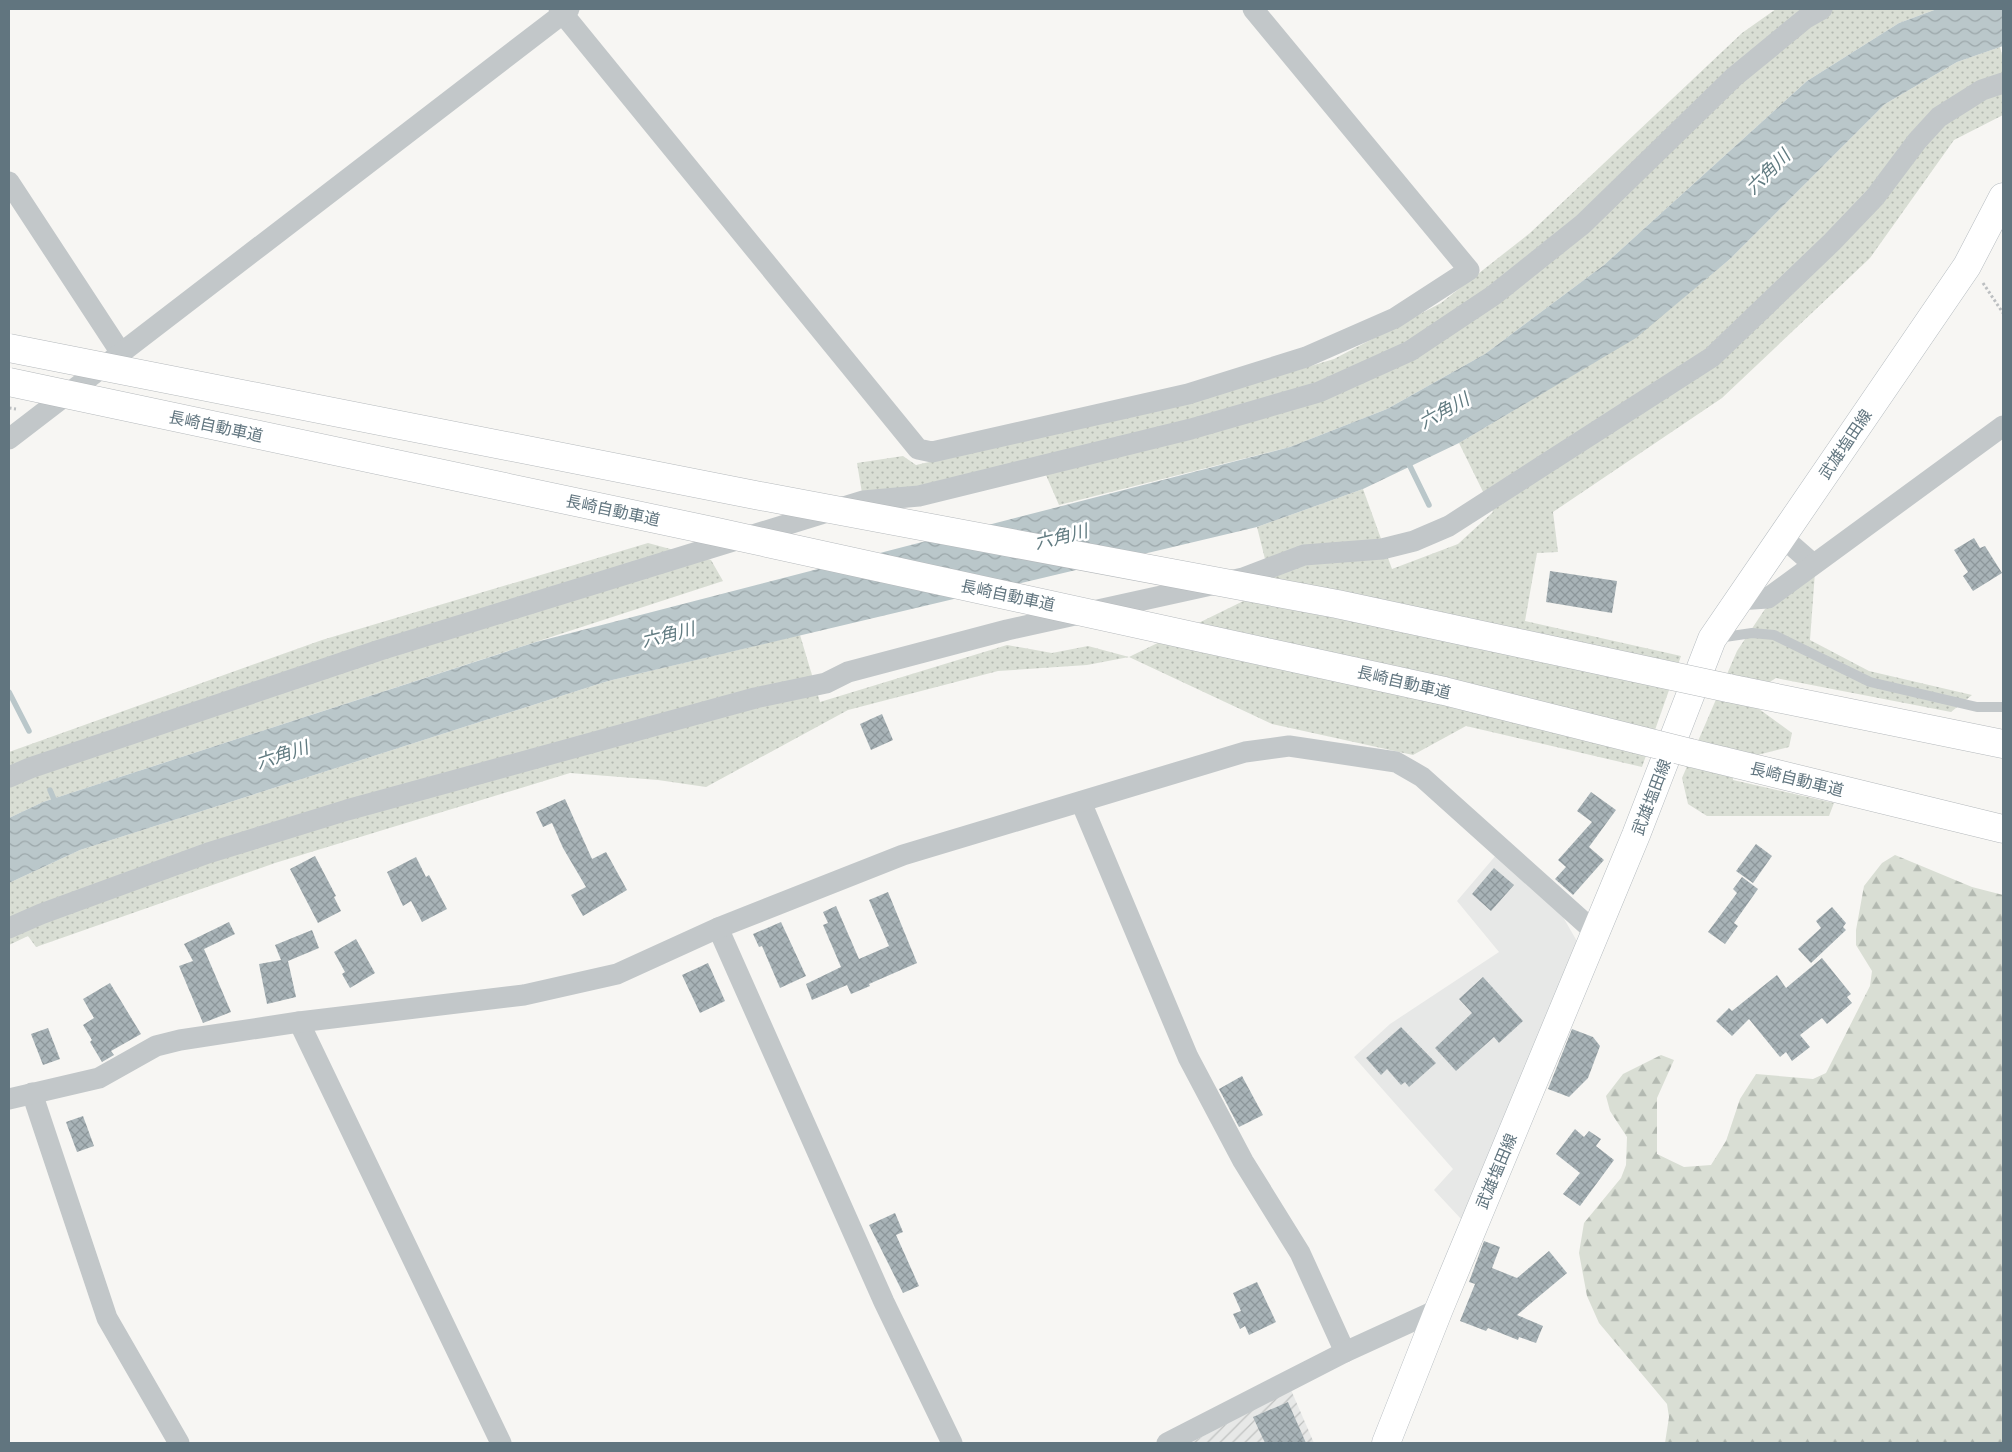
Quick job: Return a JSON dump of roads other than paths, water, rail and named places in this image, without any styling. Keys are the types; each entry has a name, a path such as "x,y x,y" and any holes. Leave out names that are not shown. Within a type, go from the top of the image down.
{"main road":[{"name":"武雄塩田線","path":"1386,1443 1439,1309 1596,931 1712,639 1967,266 2003,197"},
{"path":"9,348 755,495 1337,604 1728,688 2003,744"},
{"name":"長崎自動車道","path":"9,382 708,530 1444,691 2003,829"}],"street":[{"path":"9,439 563,10 918,449 932,452 1188,394 1306,358 1395,318 1469,270 1253,9"},
{"path":"9,777 380,650 863,501 919,496 1191,429 1319,392 1410,350 1494,295 1583,224 1734,77 1806,18 1822,9"},
{"path":"9,928 41,914 208,853 375,802 755,698 826,683 848,672 1008,630 1244,578 1304,556 1382,549 1414,541 1449,526 1712,357 1832,242 1875,197 1918,141 1939,118 1982,90 2003,83"},
{"path":"9,182 121,353"},
{"path":"1738,600 1768,598 2003,426"},
{"path":"1781,536 1813,564"},
{"path":"9,1099 99,1078 156,1046 180,1040 298,1022 524,995 590,982 617,974 718,928 903,855 1245,752 1289,746 1396,762 1422,777 1596,931"},
{"path":"1081,802 1188,1057 1243,1161 1300,1253 1345,1352"},
{"path":"718,928 884,1302 952,1443"},
{"path":"298,1022 501,1443"},
{"path":"32,1093 107,1318 179,1443"},
{"path":"1167,1443 1345,1352 1439,1309"}],"lane":[{"path":"1712,639 1752,633 1774,635 1870,682 1977,707 2003,707"}],"water":[{"name":"六角川","path":"1937,9 2003,9 2003,46 1957,62 1885,104 1730,259 1636,338 1459,443 1363,489 1257,527 608,681 80,850 9,883 9,818 43,802 536,642 1290,447 1387,409 1485,354 1604,265 1807,81 1899,23"}],"waterway":[{"path":"1407,460 1429,505"},
{"path":"9,692 29,731"},
{"path":"50,790 56,804"}]}
